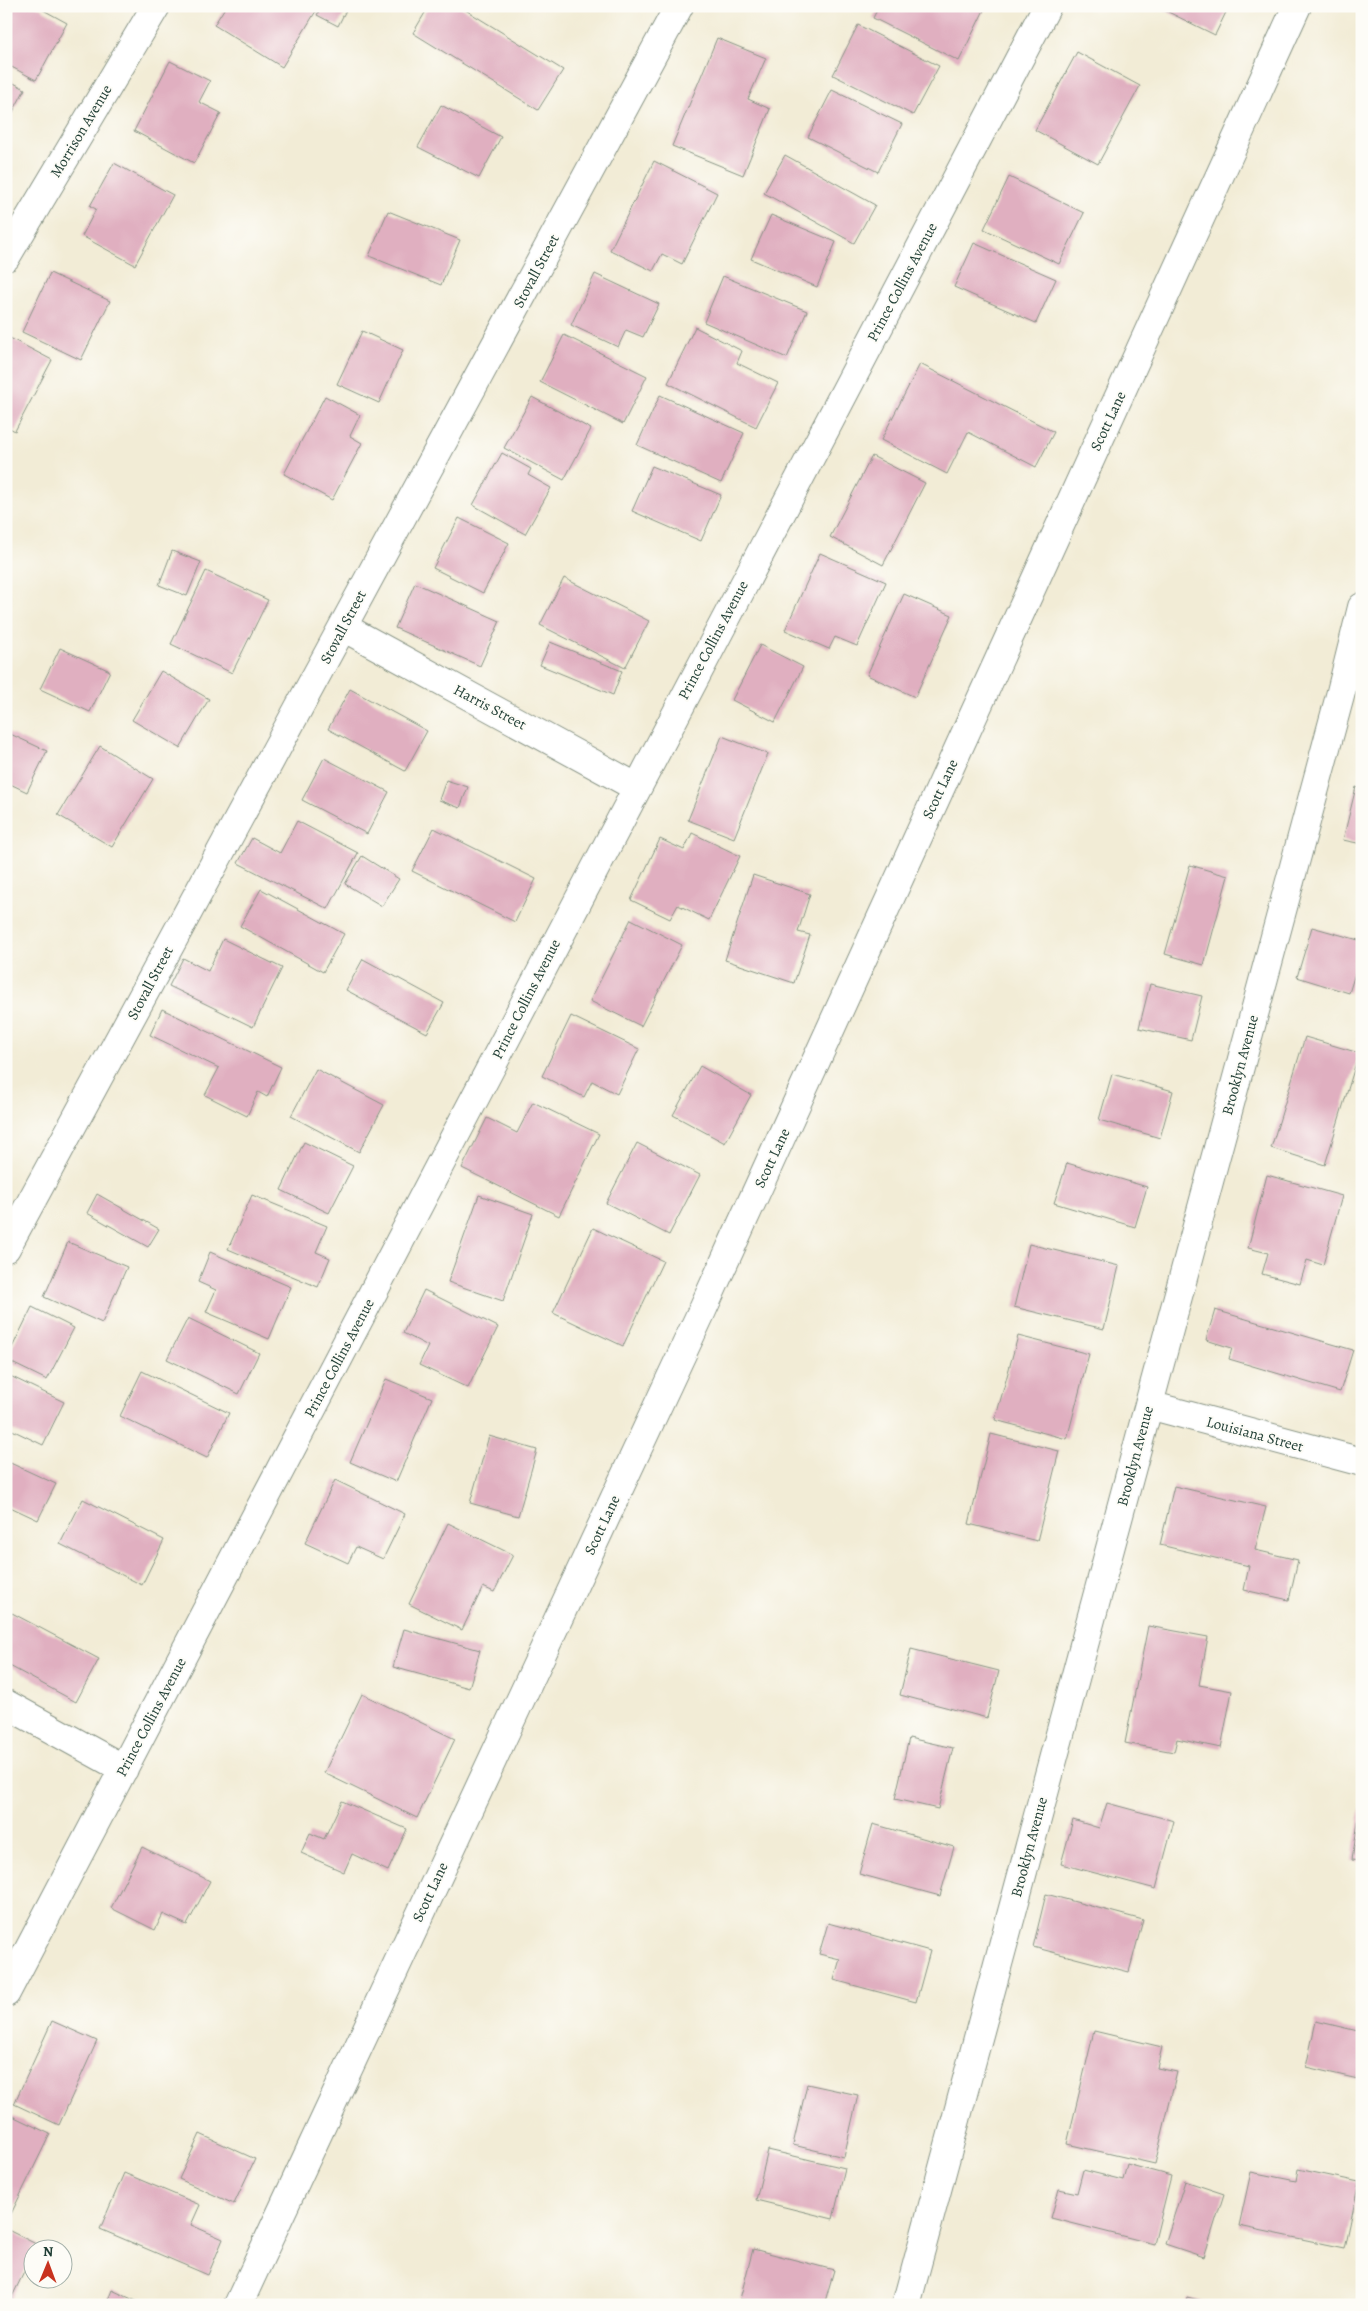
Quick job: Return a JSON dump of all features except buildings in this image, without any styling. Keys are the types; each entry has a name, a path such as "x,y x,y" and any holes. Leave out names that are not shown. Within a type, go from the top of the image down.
{"street":[{"name":"Morrison Avenue","path":"6,256 156,6"},
{"name":"Stovall Street","path":"6,1248 680,6"},
{"name":"Prince Collins Avenue","path":"6,1993 636,787 1047,6"},
{"name":"Scott Lane","path":"238,2305 705,1304 1297,6"},
{"name":"Brooklyn Avenue","path":"906,2305 1336,711 1362,607"},
{"name":"Harris Street","path":"343,628 636,787"},
{"name":"Louisiana Street","path":"1149,1405 1362,1462"},
{"path":"6,1704 124,1769"}]}
